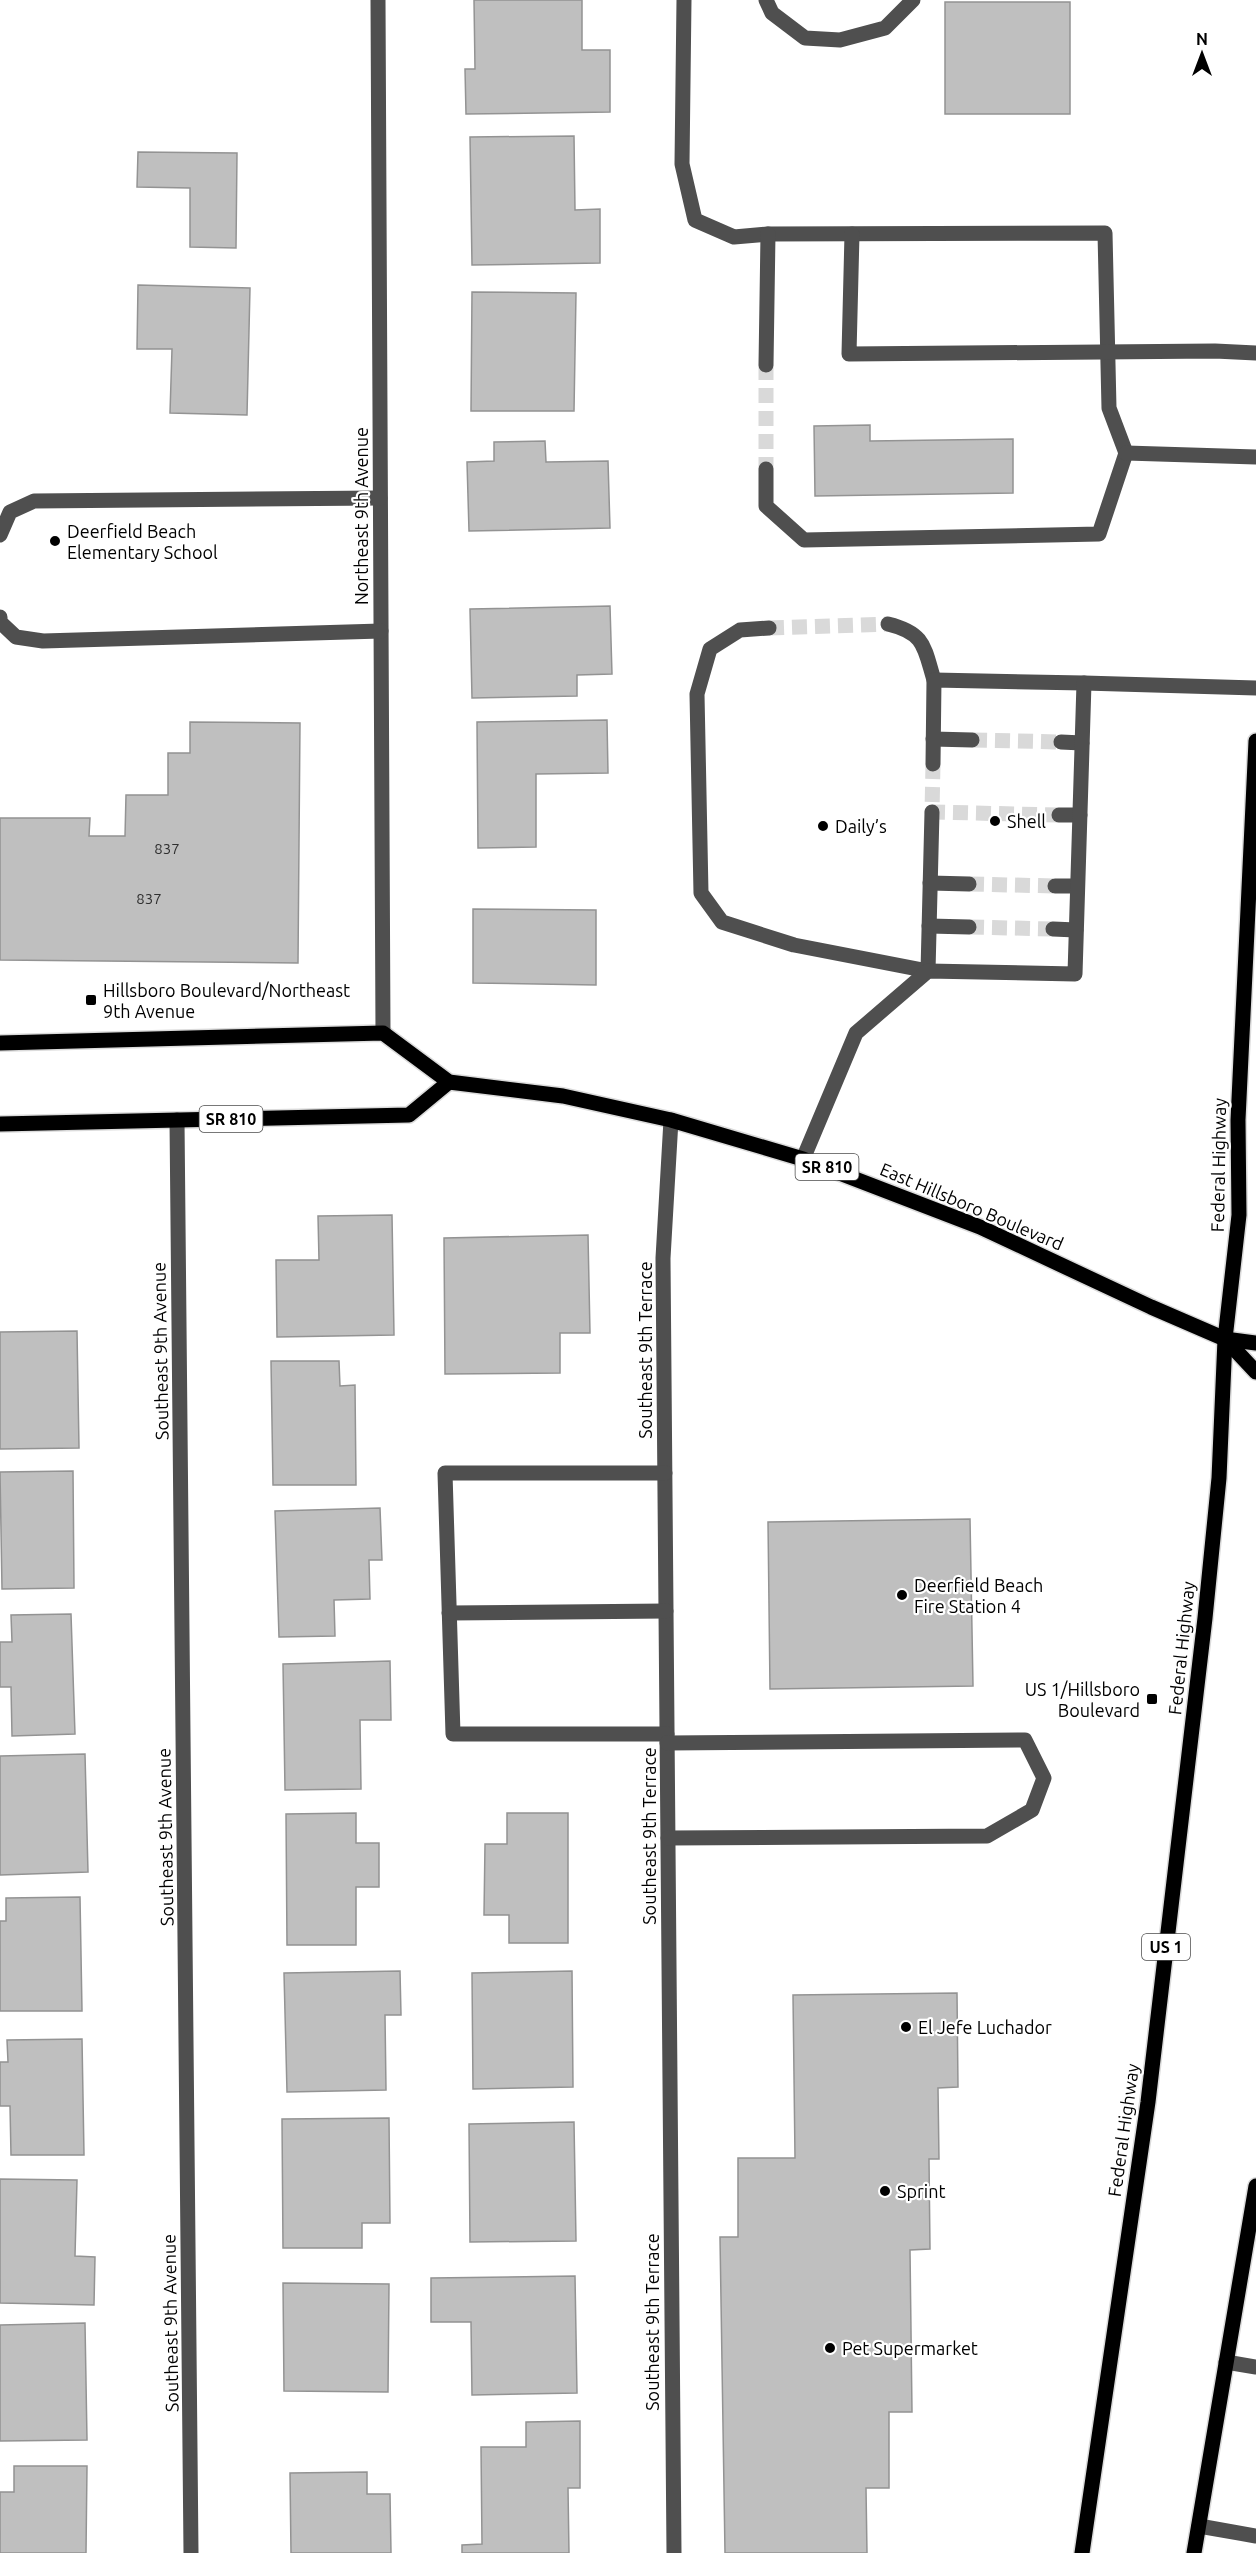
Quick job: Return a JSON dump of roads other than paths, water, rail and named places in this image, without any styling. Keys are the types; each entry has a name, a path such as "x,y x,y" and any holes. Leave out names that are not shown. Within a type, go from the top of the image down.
{"main road":[{"name":"Federal Highway","path":"1082,2553 1148,2102 1218,1490 1225,1339 1239,1215 1238,1120 1256,741"},
{"path":"0,1043 383,1033"},
{"name":"East Hillsboro Boulevard","path":"383,1033 449,1082 563,1096 671,1120 803,1160 980,1227 1225,1339 1256,1343"},
{"name":"SR 810","path":"0,1124 409,1115 449,1082"},
{"name":"East Hillsboro Boulevard","path":"1225,1339 1256,1372"},
{"path":"1194,2553 1256,2186"}],"street":[{"name":"Northeast 9th Avenue","path":"378,0 383,1033"},
{"path":"684,0 682,164 695,220 734,237 768,234 1105,233 1109,408 1126,453 1099,534 804,540 766,506 766,469"},
{"path":"766,0 772,13 805,38 840,40 885,28 913,0"},
{"path":"766,365 768,234"},
{"path":"852,234 849,354 1215,351 1256,353"},
{"path":"1126,453 1256,457"},
{"path":"0,535 10,512 34,501 380,498"},
{"path":"0,618 0,622 16,637 43,641 381,631"},
{"path":"888,624 907,629 924,645 934,680 933,764"},
{"path":"769,628 740,630 710,650 697,694 700,893 722,922 794,945 928,971 1075,975 1084,683"},
{"path":"934,680 1256,688"},
{"path":"933,739 972,740"},
{"path":"1060,742 1082,743"},
{"path":"803,1160 856,1033 928,971 932,812"},
{"path":"1059,815 1080,815"},
{"path":"930,883 969,884"},
{"path":"1055,886 1077,886"},
{"path":"929,926 969,927"},
{"path":"1053,929 1076,930"},
{"name":"Southeast 9th Avenue","path":"177,1120 191,2553"},
{"name":"Southeast 9th Terrace","path":"671,1120 663,1258 674,2553"},
{"path":"665,1473 445,1473 453,1734 1025,1740 1044,1778 1032,1810 987,1836 668,1838"},
{"path":"449,1613 666,1611"},
{"path":"1226,2362 1256,2367"},
{"path":"1199,2526 1256,2536"}],"tunnel":[{"path":"766,365 766,469"},
{"path":"769,628 888,624"},
{"path":"972,740 1061,742"},
{"path":"933,764 932,812 1059,815"},
{"path":"969,884 1055,886"},
{"path":"969,927 1053,929"}],"place":[{"name":"Deerfield Beach Elementary School","path":"55,541"},
{"name":"Shell","path":"995,821"},
{"name":"Daily’s","path":"823,826"},
{"name":"Hillsboro Boulevard/Northeast 9th Avenue","path":"91,1000"},
{"name":"Deerfield Beach Fire Station 4","path":"902,1595"},
{"name":"US 1/Hillsboro Boulevard","path":"1152,1699"},
{"name":"El Jefe Luchador","path":"906,2027"},
{"name":"Sprint","path":"885,2191"},
{"name":"Pet Supermarket","path":"830,2348"}]}
